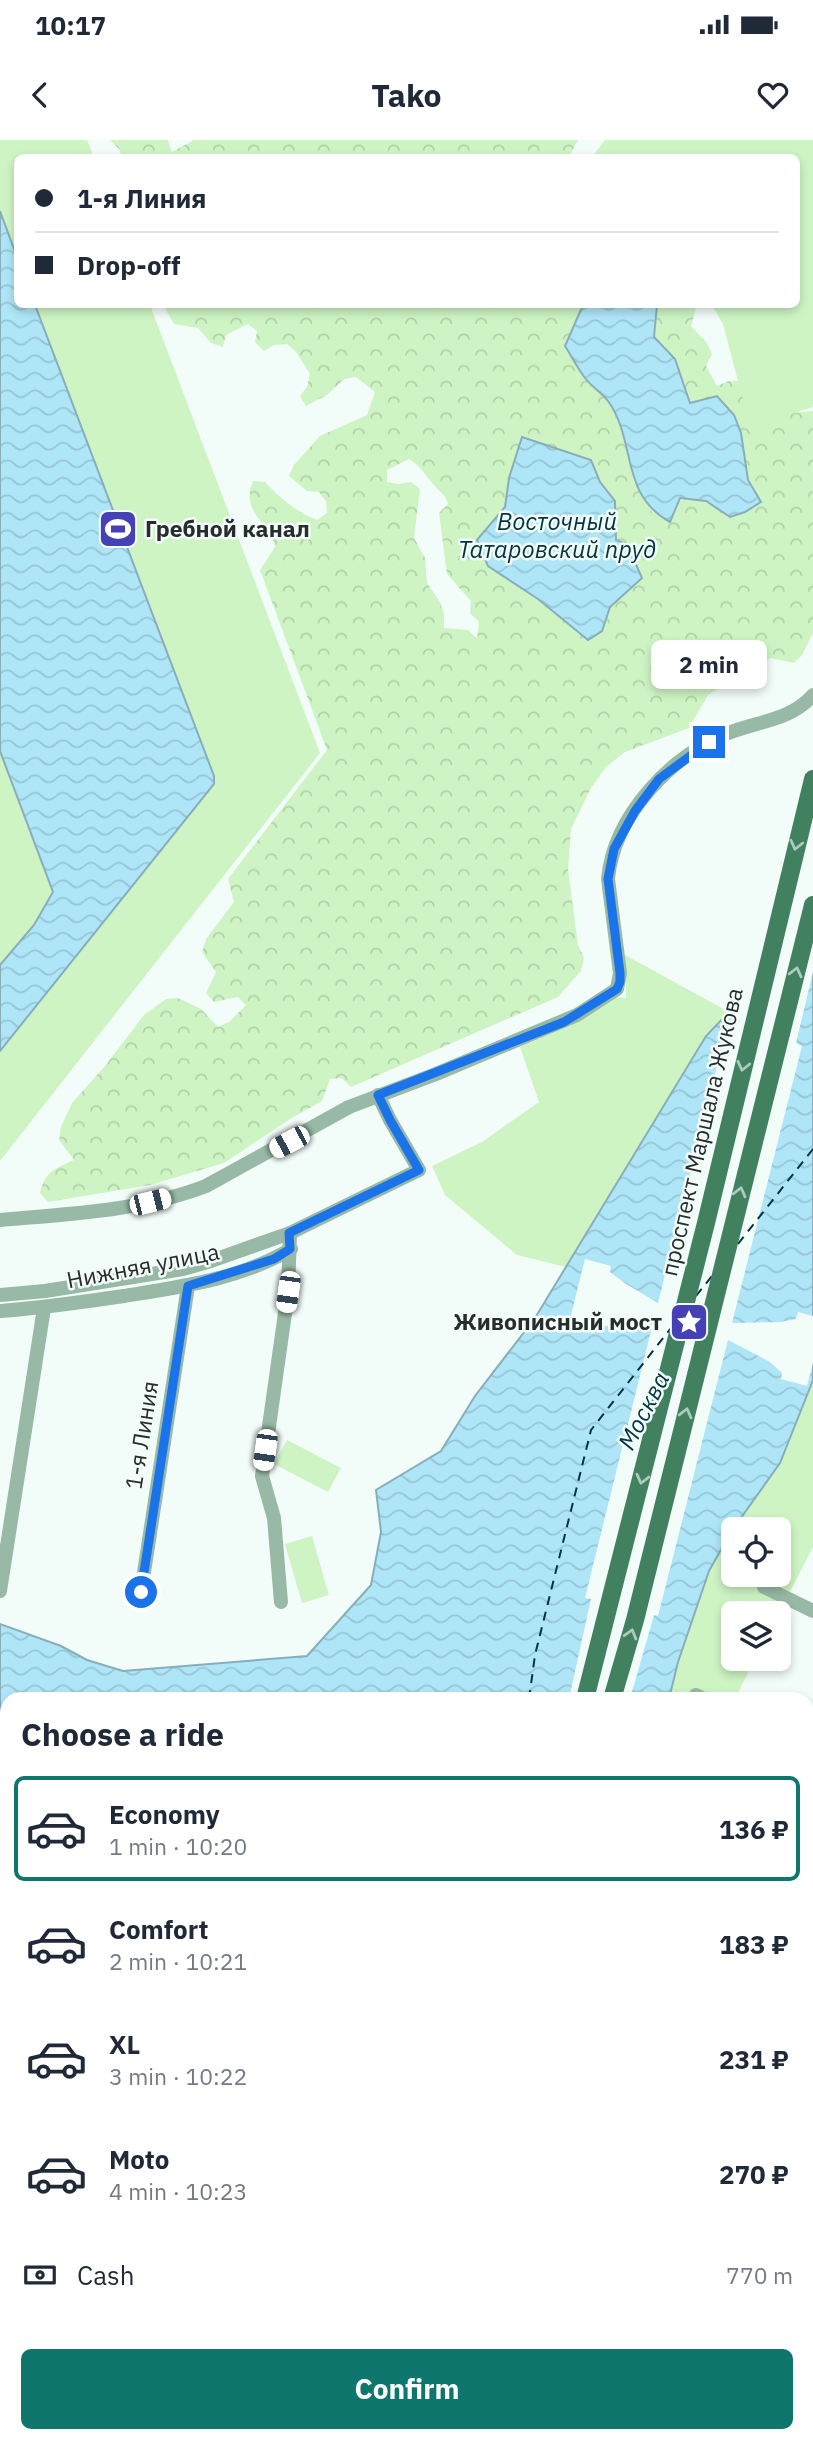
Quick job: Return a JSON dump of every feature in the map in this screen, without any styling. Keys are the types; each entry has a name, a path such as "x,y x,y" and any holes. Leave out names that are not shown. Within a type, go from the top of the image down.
{"main road":[{"name":"проспект Маршала Жукова","path":"587,1692 706,1223 813,779"},
{"path":"614,1692 635,1620 813,905"}],"street":[{"path":"0,1220 131,1207 189,1193 349,1107 564,1022 617,989 620,973 608,879 610,864 620,836 635,811 659,779 709,742 742,728 786,716 798,710 813,695"},
{"path":"0,1295 45,1291 183,1269 211,1261 289,1233 419,1170 378,1095"},
{"path":"281,1602 274,1518 262,1476 288,1292 289,1233"},
{"name":"Нижняя улица","path":"0,1311 44,1308 188,1286 274,1259 290,1249"},
{"name":"1-я Линия","path":"141,1592 188,1286"},
{"path":"0,1591 44,1308"},
{"path":"764,1587 813,1611"}],"green space":[{"name":"Гребной канал","path":"0,140 87,140 93,154 14,154 14,308 151,308 320,753 0,1161"},
{"path":"110,140 168,140 172,152 194,140 578,140 571,154 120,154"},
{"path":"605,140 813,140 813,407 750,427 723,324 714,308 800,308 800,154 594,154"},
{"path":"165,308 583,308 586,379 609,401 620,425 634,482 653,513 684,499 692,499 700,500 730,517 761,501 748,480 744,459 690,403 675,359 654,337 657,308 696,308 691,326 707,343 712,354 706,366 717,386 729,381 741,381 791,413 813,411 813,633 802,655 794,663 770,658 740,680 708,695 689,728 625,752 606,767 591,788 571,829 568,869 578,945 584,958 581,971 558,997 351,1087 342,1078 330,1079 322,1101 224,1163 150,1185 48,1202 40,1193 48,1175 74,1160 59,1140 61,1127 72,1103 105,1066 144,1015 166,999 178,998 201,1009 218,1027 229,1022 246,1005 238,997 214,1002 206,993 216,972 202,952 206,939 234,902 228,879 327,750 260,570 275,547 253,509 250,492 253,481 265,482 302,513 317,520 327,513 326,501 319,492 307,491 289,476 294,465 320,436 367,415 375,392 356,377 344,379 327,395 306,406 300,396 307,387 310,374 296,352 287,344 274,345 264,351 255,342 257,331 248,324 226,335 223,347 211,343 198,328 174,324","holes":["522,438 591,460 600,482 615,501 616,541 642,578 610,607 538,599 488,566 477,540 505,507","409,459 447,500 448,504 439,513 447,574 471,601 470,613 479,622 477,639 468,630 444,628 444,614 440,602 427,583 425,558 414,538 420,489 411,482 387,482 387,470"]},
{"path":"625,955 729,1012 706,1036 566,1267 517,1255 445,1195 432,1166 482,1142 539,1102 520,1047 573,1024 613,997 626,998"},
{"path":"813,1380 813,1547 785,1601 721,1601 721,1671 749,1671 738,1692 671,1692 709,1571 721,1550 721,1587 791,1587 791,1517 742,1517 780,1463"},
{"path":"287,1440 341,1468 328,1492 274,1464"},
{"path":"312,1536 329,1595 302,1603 285,1544"}],"water":[{"name":"Гребной канал","path":"0,211 14,249 14,308 36,308 214,776 214,784 0,1051 0,965 34,925 53,892 0,751"},
{"path":"582,308 657,308 654,337 675,359 690,403 717,396 734,415 741,433 748,480 761,502 730,517 706,501 680,498 670,522 654,510 643,497 636,482 617,417 608,401 582,374 565,346"},
{"name":"Восточный Татаровский пруд","path":"522,437 591,460 600,482 615,501 616,540 627,544 642,578 610,607 602,631 588,640 538,599 488,566 477,540 505,507 509,478"},
{"name":"Москва","path":"813,912 813,1380 780,1463 742,1517 721,1517 721,1550 709,1571 671,1692 0,1692 0,1624 61,1646 87,1660 123,1671 307,1656 371,1585 381,1532 376,1490 441,1451 475,1396 535,1318 706,1036 729,1012 737,1010"}],"pier":[{"name":"Живописный мост","path":"813,908 813,972 796,1043 802,1046 732,1323 780,1322 796,1319 798,1312 813,1316 813,1363 807,1386 781,1379 782,1373 770,1362 728,1340 658,1616 654,1615 632,1692 571,1692 591,1599 585,1598 653,1323 612,1325 596,1328 594,1333 568,1327 585,1259 611,1266 610,1272 658,1303 727,1026 733,1025 740,1001"}],"ferry route":[{"path":"738,1244 813,1149"},
{"path":"696,1296 712,1276"},
{"path":"530,1692 535,1655 591,1430 671,1328"}],"place":[{"name":"Гребной канал","path":"118,529"},
{"name":"Живописный мост","path":"689,1322"}],"route":[{"path":"141,1592 188,1286 274,1259 290,1249 289,1233 419,1170 378,1095 564,1022 617,989 620,973 608,879 614,849 635,811 659,779 709,742"}]}
